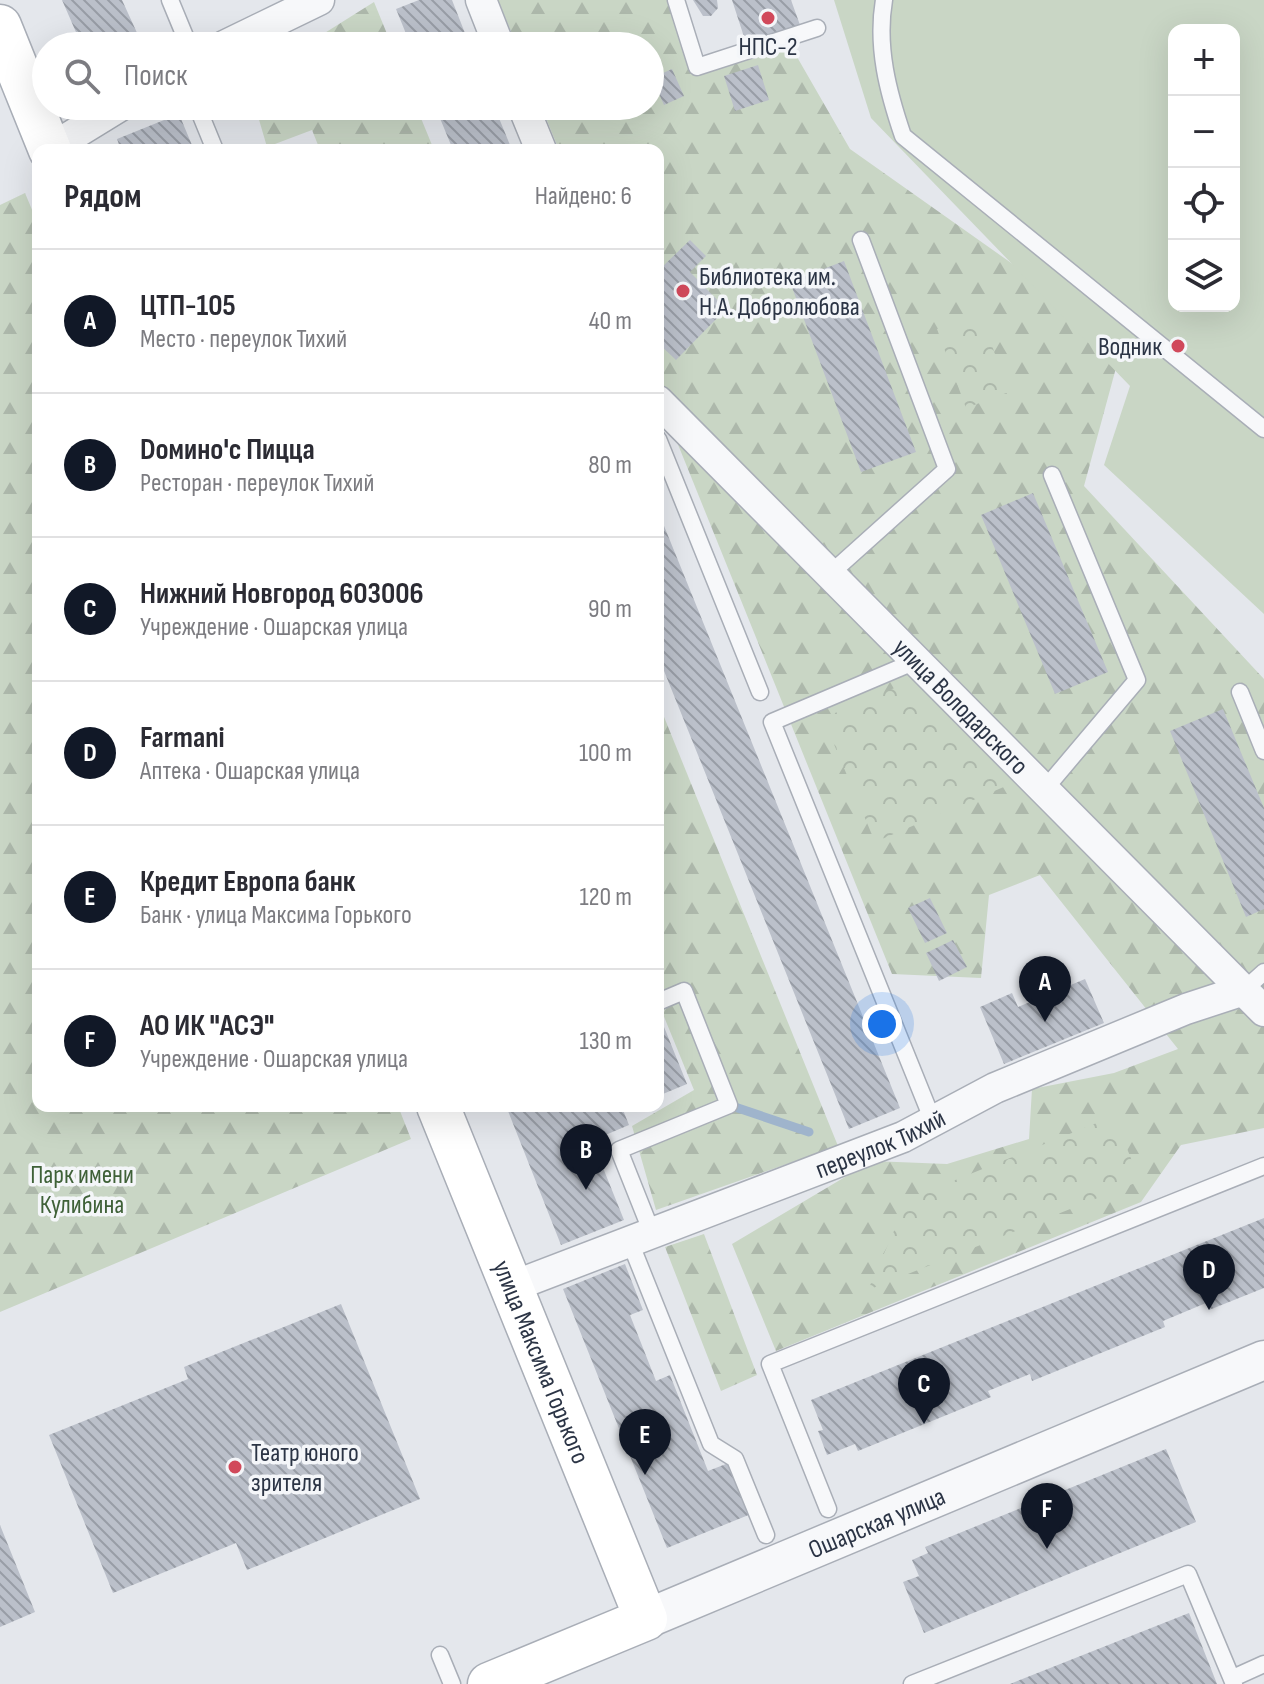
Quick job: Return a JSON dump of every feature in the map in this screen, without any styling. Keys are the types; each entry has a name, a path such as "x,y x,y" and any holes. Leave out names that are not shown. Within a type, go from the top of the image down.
{"main road":[{"path":"0,26 11,83 32,119"},
{"path":"33,120 47,144"},
{"name":"улица Максима Горького","path":"440,1112 646,1619"},
{"name":"Ошарская улица","path":"489,1684 646,1619"}],"street":[{"path":"253,32 319,0"},
{"path":"481,0 494,32"},
{"path":"60,144 98,120"},
{"path":"529,120 539,144"},
{"name":"улица Володарского","path":"664,407 1044,790 1257,991"},
{"name":"переулок Тихий","path":"511,1287 903,1137 1009,1082 1186,1009 1257,991"},
{"name":"Ошарская улица","path":"646,1619 1264,1360"}],"lane":[{"path":"170,0 183,32"},
{"path":"676,0 697,67 817,28"},
{"path":"884,0 880,21 887,90 903,136 1264,429"},
{"path":"203,120 213,144"},
{"path":"830,574 947,469 861,240"},
{"path":"664,454 760,692"},
{"path":"1044,790 1137,680 1052,475"},
{"path":"916,661 772,722 933,1121"},
{"path":"1240,692 1264,751"},
{"path":"664,999 684,991 729,1105 619,1150 641,1237 711,1444 735,1459 766,1535"},
{"path":"828,1509 770,1364 1264,1166"},
{"path":"912,1684 1188,1574 1234,1681 1264,1664"},
{"path":"440,1655 452,1684"}],"green space":[{"path":"498,0 667,0 693,57 793,50 850,149 1123,342 1084,486 1264,679 1264,1128 1181,1145 1141,1202 776,1351 732,1244 872,1161 947,1164 1029,1139 1032,1089 1114,1073 1178,1049 1040,875 989,895 981,978 892,974 664,410 664,144 557,144 547,120 664,120 664,32 511,32"},
{"name":"Водник","path":"834,0 1264,0 1264,614 1104,465 1130,386 871,118"},
{"path":"374,2 386,32 326,32"},
{"path":"259,120 422,120 432,144 318,144 312,130 275,144 266,144"},
{"name":"Парк имени Кулибина","path":"25,193 32,210 32,1112 400,1112 411,1139 0,1312 0,205"},
{"path":"980,313 1009,392 966,408 937,329"},
{"path":"904,684 1006,786 875,842 823,718"},
{"path":"664,717 838,1146 656,1210 632,1126 656,1112 664,1112 664,1107 694,1090 664,1017"},
{"path":"1114,1116 1140,1181 868,1290 908,1199"},
{"path":"704,1234 757,1375 721,1391 665,1247"}],"building":[{"path":"62,0 122,0 137,32 76,32"},
{"path":"419,0 452,0 465,32 405,32 396,9"},
{"path":"693,0 717,0 718,8 711,16 703,16"},
{"name":"НПС-2","path":"732,0 791,0 800,25 746,43"},
{"path":"758,65 769,100 735,111 724,76"},
{"path":"672,69 684,96 664,105 664,73"},
{"path":"164,120 182,120 192,144 119,144 117,139"},
{"path":"441,120 500,120 510,144 451,144"},
{"name":"Библиотека им. Н.А. Добролюбова","path":"690,240 706,256 690,272 726,309 676,360 664,349 664,265"},
{"path":"844,261 916,452 861,472 790,282"},
{"path":"1033,493 1108,672 1055,694 981,515"},
{"path":"664,526 900,1108 849,1129 664,671"},
{"path":"1223,709 1264,808 1264,909 1246,917 1170,731"},
{"path":"930,898 947,933 925,943 908,908"},
{"path":"953,940 967,967 939,981 926,953"},
{"path":"1085,979 1104,1023 1004,1064 980,1007 1012,993 1018,1007"},
{"path":"664,1027 687,1084 664,1094"},
{"path":"508,1112 624,1112 629,1125 603,1136 600,1129 589,1133 624,1220 561,1245"},
{"path":"1264,1218 1264,1288 1209,1310 1206,1303 1163,1321 1165,1327 1032,1381 1030,1374 988,1391 991,1397 858,1451 855,1444 827,1455 818,1431 823,1430 811,1400"},
{"path":"625,1264 643,1310 630,1315 656,1381 670,1375 708,1471 731,1462 751,1514 667,1548 563,1289"},
{"name":"Театр юного зрителя","path":"341,1304 420,1499 247,1570 236,1543 113,1593 49,1435 188,1379 184,1367"},
{"path":"1166,1449 1196,1522 924,1633 903,1582 919,1576 912,1560 928,1553 925,1547"},
{"path":"0,1525 35,1612 0,1627"},
{"path":"1189,1613 1217,1684 1010,1684"}],"waterway":[{"path":"729,1105 809,1132"}],"place":[{"name":"НПС-2","path":"768,18"},
{"name":"Библиотека им. Н.А. Добролюбова","path":"683,291"},
{"name":"Водник","path":"1178,346"},
{"name":"ЦТП-105","path":"1045,1022"},
{"name":"Dомино'с Пицца","path":"586,1190"},
{"name":"Farmani","path":"1209,1310"},
{"name":"Нижний Новгород 603006","path":"924,1424"},
{"name":"Театр юного зрителя","path":"235,1467"},
{"name":"Кредит Европа банк","path":"645,1475"},
{"name":"АО ИК \"АСЭ\"","path":"1047,1549"}]}
